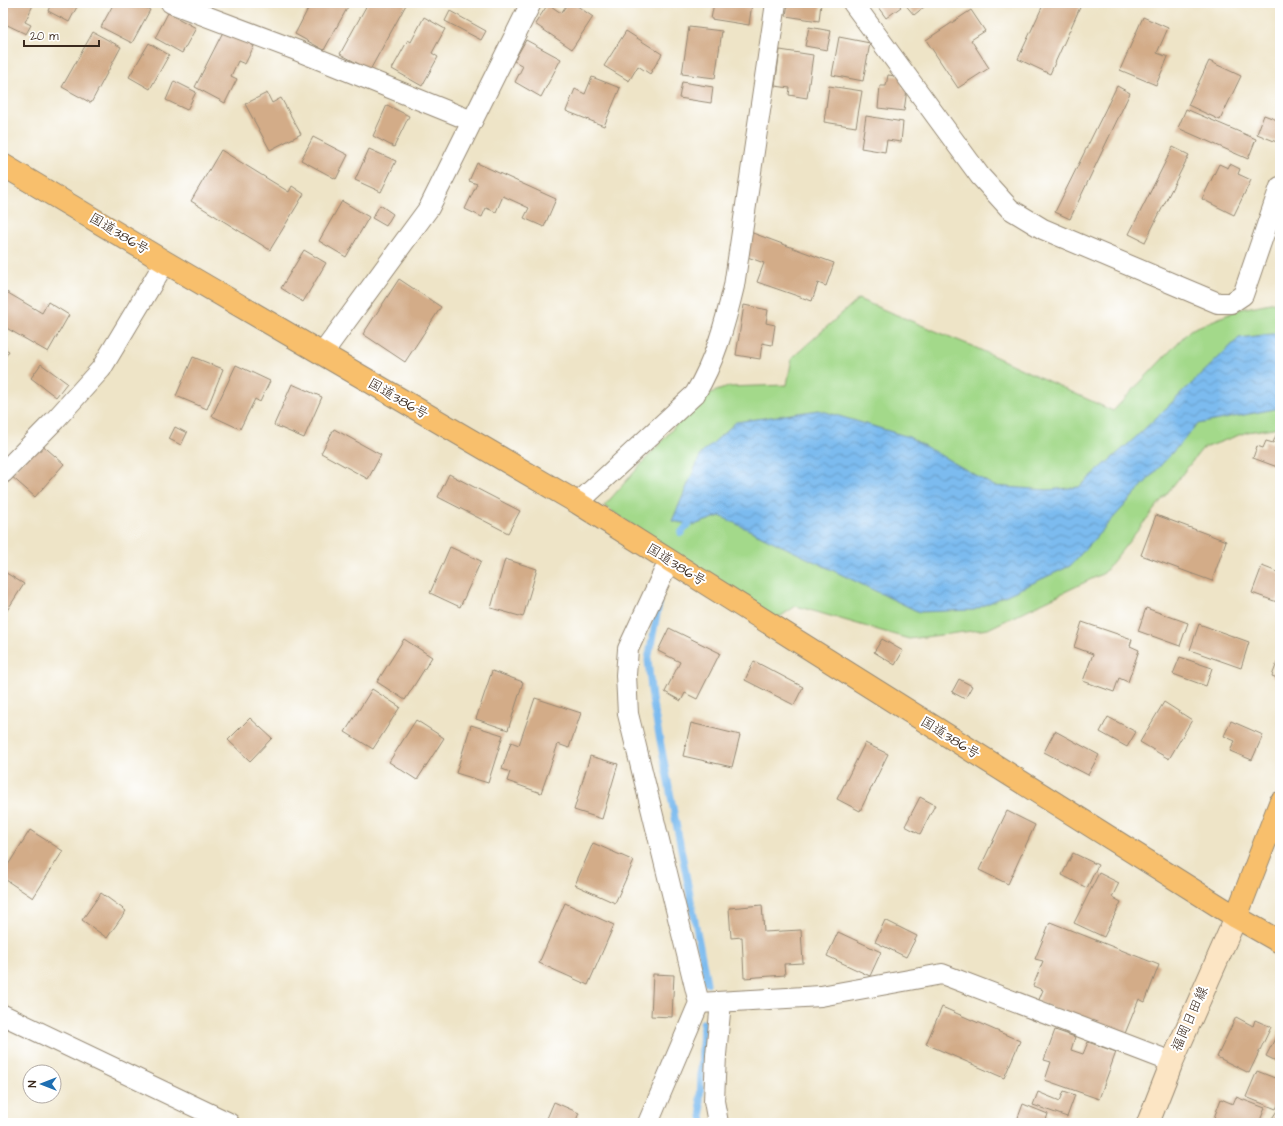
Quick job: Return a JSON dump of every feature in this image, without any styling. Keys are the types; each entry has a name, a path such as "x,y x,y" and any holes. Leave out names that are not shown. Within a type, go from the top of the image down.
{"main road":[{"name":"国道386号","path":"3,165 165,262 578,503 1236,917 1280,942"},
{"path":"1236,917 1280,803"},
{"name":"福岡日田線","path":"1148,1123 1172,1062 1236,917"}],"street":[{"path":"171,3 296,50 472,121"},
{"path":"322,354 429,208 531,3"},
{"path":"578,503 695,394 706,377 718,347 734,286 776,3"},
{"path":"853,3 980,176 1010,209 1043,229 1218,303 1231,303 1243,295 1280,187"},
{"path":"3,473 101,369 165,262"},
{"path":"648,1123 699,1003 628,714 626,675 628,649 669,561"},
{"path":"699,1003 821,996 942,974 1172,1062"},
{"path":"718,1123 714,1101 716,1054 721,1002"},
{"path":"3,1015 229,1123"}],"green space":[{"path":"858,299 972,346 1113,411 1190,330 1241,309 1280,301 1280,427 1247,432 1202,449 1104,573 988,629 909,639 796,606 775,620 604,506 702,396 728,387 787,385 792,358"}],"water":[{"path":"1280,333 1280,408 1198,424 1070,566 974,610 919,612 720,516 694,525 672,521 701,454 736,422 819,410 909,437 994,486 1047,490 1079,487 1135,438 1239,338"}],"building":[{"path":"3,3 34,3 25,22 31,25 26,34 3,23"},
{"path":"51,3 79,3 69,22 48,11"},
{"path":"114,3 138,3 150,10 132,43 101,27"},
{"path":"311,3 350,3 324,50 295,34"},
{"path":"368,3 407,3 370,70 340,54"},
{"path":"568,3 573,3 593,17 572,49 535,24 548,4 561,13"},
{"path":"714,3 752,3 749,25 711,19"},
{"path":"788,3 821,3 819,21 786,16"},
{"path":"875,3 897,3 901,7 886,18"},
{"path":"904,3 929,3 914,15"},
{"path":"1044,3 1082,3 1050,74 1018,59"},
{"path":"971,10 985,31 971,40 989,68 958,88 926,40"},
{"path":"450,11 486,31 481,40 445,21"},
{"path":"168,13 196,28 182,53 155,38"},
{"path":"424,17 445,29 432,53 438,57 422,86 392,69 408,40 411,42"},
{"path":"1143,17 1168,28 1157,53 1168,57 1156,85 1120,70"},
{"path":"689,27 722,31 715,78 682,74"},
{"path":"809,27 831,31 827,50 805,46"},
{"path":"224,30 254,46 245,64 238,61 231,76 237,79 225,103 195,87"},
{"path":"626,31 662,54 650,74 638,66 629,81 604,66"},
{"path":"93,32 121,47 91,103 62,87"},
{"path":"839,37 870,43 863,81 832,75"},
{"path":"526,40 561,59 541,97 515,82 523,66 514,61"},
{"path":"149,43 169,55 150,89 129,77"},
{"path":"780,50 813,55 807,98 789,95 790,88 775,86"},
{"path":"3,59 7,61 3,67"},
{"path":"1209,61 1241,76 1220,120 1188,105"},
{"path":"888,75 903,77 902,88 907,89 904,111 878,108 880,86 886,86"},
{"path":"592,77 620,88 604,126 566,111 575,89 585,94"},
{"path":"174,81 196,92 187,110 166,100"},
{"path":"682,82 713,87 711,103 679,98"},
{"path":"829,86 862,91 856,127 824,122"},
{"path":"1117,86 1130,93 1070,219 1055,212"},
{"path":"267,93 272,103 281,98 301,134 270,150 245,104"},
{"path":"387,105 409,116 394,147 373,136"},
{"path":"1186,109 1256,139 1248,159 1178,128"},
{"path":"1264,115 1280,121 1279,143 1257,134"},
{"path":"866,116 903,122 901,142 887,140 885,152 861,148"},
{"path":"313,137 348,155 336,179 301,160"},
{"path":"1173,147 1189,155 1145,242 1129,234"},
{"path":"369,149 396,161 381,192 355,180"},
{"path":"221,150 289,192 292,186 304,194 270,250 191,201"},
{"path":"477,163 556,199 544,227 524,218 529,208 503,196 496,212 486,208 482,217 465,209 477,184 469,181"},
{"path":"1219,164 1228,168 1230,164 1240,169 1238,174 1251,180 1234,215 1202,199"},
{"path":"342,201 369,217 346,257 319,241"},
{"path":"380,205 393,214 386,226 372,218"},
{"path":"750,232 834,263 826,286 818,283 812,301 757,282 764,263 742,255"},
{"path":"304,250 326,263 303,302 281,288"},
{"path":"399,279 441,307 405,362 363,334"},
{"path":"3,290 42,313 48,302 69,315 48,352 3,326"},
{"path":"744,305 768,310 766,323 775,325 772,345 762,343 760,359 736,355"},
{"path":"3,348 9,351 3,360"},
{"path":"193,357 223,369 207,409 176,396"},
{"path":"41,364 67,383 56,397 31,378"},
{"path":"236,365 270,381 260,402 255,399 240,429 212,416"},
{"path":"292,384 322,397 304,438 274,425"},
{"path":"175,427 187,433 181,445 169,439"},
{"path":"334,429 381,455 368,479 321,453"},
{"path":"1276,435 1280,437 1280,468 1253,458 1257,446 1263,448 1266,441 1273,443"},
{"path":"39,442 64,464 35,497 10,475"},
{"path":"449,474 520,511 508,533 438,497"},
{"path":"1156,515 1226,541 1212,581 1141,555"},
{"path":"450,547 481,561 460,607 430,593"},
{"path":"505,559 537,569 523,617 491,608"},
{"path":"1262,566 1280,573 1280,593 1277,602 1252,593"},
{"path":"3,571 24,584 6,612 3,610"},
{"path":"1146,608 1188,623 1180,646 1138,631"},
{"path":"1082,622 1132,639 1130,646 1139,650 1128,682 1119,678 1114,692 1083,681 1093,654 1074,647"},
{"path":"1199,624 1249,642 1241,668 1190,650"},
{"path":"669,628 720,653 697,699 685,693 681,701 665,692 680,662 658,651"},
{"path":"404,639 432,657 405,700 377,682"},
{"path":"882,639 903,651 895,665 874,652"},
{"path":"1280,655 1280,679 1272,676"},
{"path":"1180,657 1212,668 1206,686 1173,674"},
{"path":"754,661 803,687 794,705 745,680"},
{"path":"492,671 523,682 508,730 476,719"},
{"path":"959,679 972,686 965,699 952,692"},
{"path":"372,689 400,707 373,749 345,732"},
{"path":"535,698 581,713 569,748 558,744 541,793 507,781 510,772 502,769 511,742 519,745"},
{"path":"1164,702 1192,720 1169,759 1140,742"},
{"path":"1108,717 1136,732 1127,747 1100,732"},
{"path":"250,718 272,738 250,761 228,740"},
{"path":"416,720 444,738 417,780 389,762"},
{"path":"1231,721 1263,735 1252,760 1230,751 1235,741 1224,736"},
{"path":"691,723 740,735 732,767 683,756"},
{"path":"471,725 503,735 488,783 456,773"},
{"path":"1055,731 1099,755 1088,775 1044,752"},
{"path":"865,743 888,754 860,811 837,799"},
{"path":"590,756 618,764 602,819 574,810"},
{"path":"920,797 935,805 920,834 905,826"},
{"path":"1007,811 1035,825 1008,884 979,870"},
{"path":"30,830 63,851 33,898 3,878 3,873"},
{"path":"593,843 634,861 615,903 575,885"},
{"path":"1073,853 1098,865 1087,888 1062,875"},
{"path":"1099,873 1119,883 1112,897 1121,902 1104,937 1074,923"},
{"path":"101,893 126,911 107,938 82,920"},
{"path":"565,903 614,925 588,985 539,963"},
{"path":"762,905 764,932 801,930 803,963 784,964 785,975 744,978 742,937 731,938 729,908"},
{"path":"885,920 917,936 906,957 875,942"},
{"path":"1050,922 1159,965 1145,1002 1139,999 1124,1036 1038,1002 1043,990 1033,986 1043,961 1035,959"},
{"path":"838,932 881,952 870,976 827,956"},
{"path":"653,974 674,975 672,1017 651,1016"},
{"path":"942,1007 1020,1041 1004,1078 926,1044"},
{"path":"1236,1017 1253,1026 1255,1020 1271,1027 1249,1073 1217,1057"},
{"path":"1280,1029 1280,1063 1266,1056"},
{"path":"1055,1030 1075,1037 1071,1050 1083,1054 1088,1042 1116,1052 1099,1099 1045,1080 1051,1062 1044,1060"},
{"path":"1257,1071 1280,1080 1280,1100 1276,1109 1246,1097"},
{"path":"1064,1091 1075,1095 1067,1117 1033,1105 1038,1092 1060,1101"},
{"path":"1236,1097 1265,1108 1259,1123 1212,1123 1221,1099 1233,1104"},
{"path":"554,1102 579,1113 575,1123 545,1123"},
{"path":"1023,1104 1048,1114 1045,1123 1016,1123"},
{"path":"1280,1106 1280,1123 1269,1123"}],"waterway":[{"path":"681,533 695,516"},
{"path":"659,604 648,660 652,699 707,983"},
{"path":"703,1023 700,1100 703,1123"}]}
